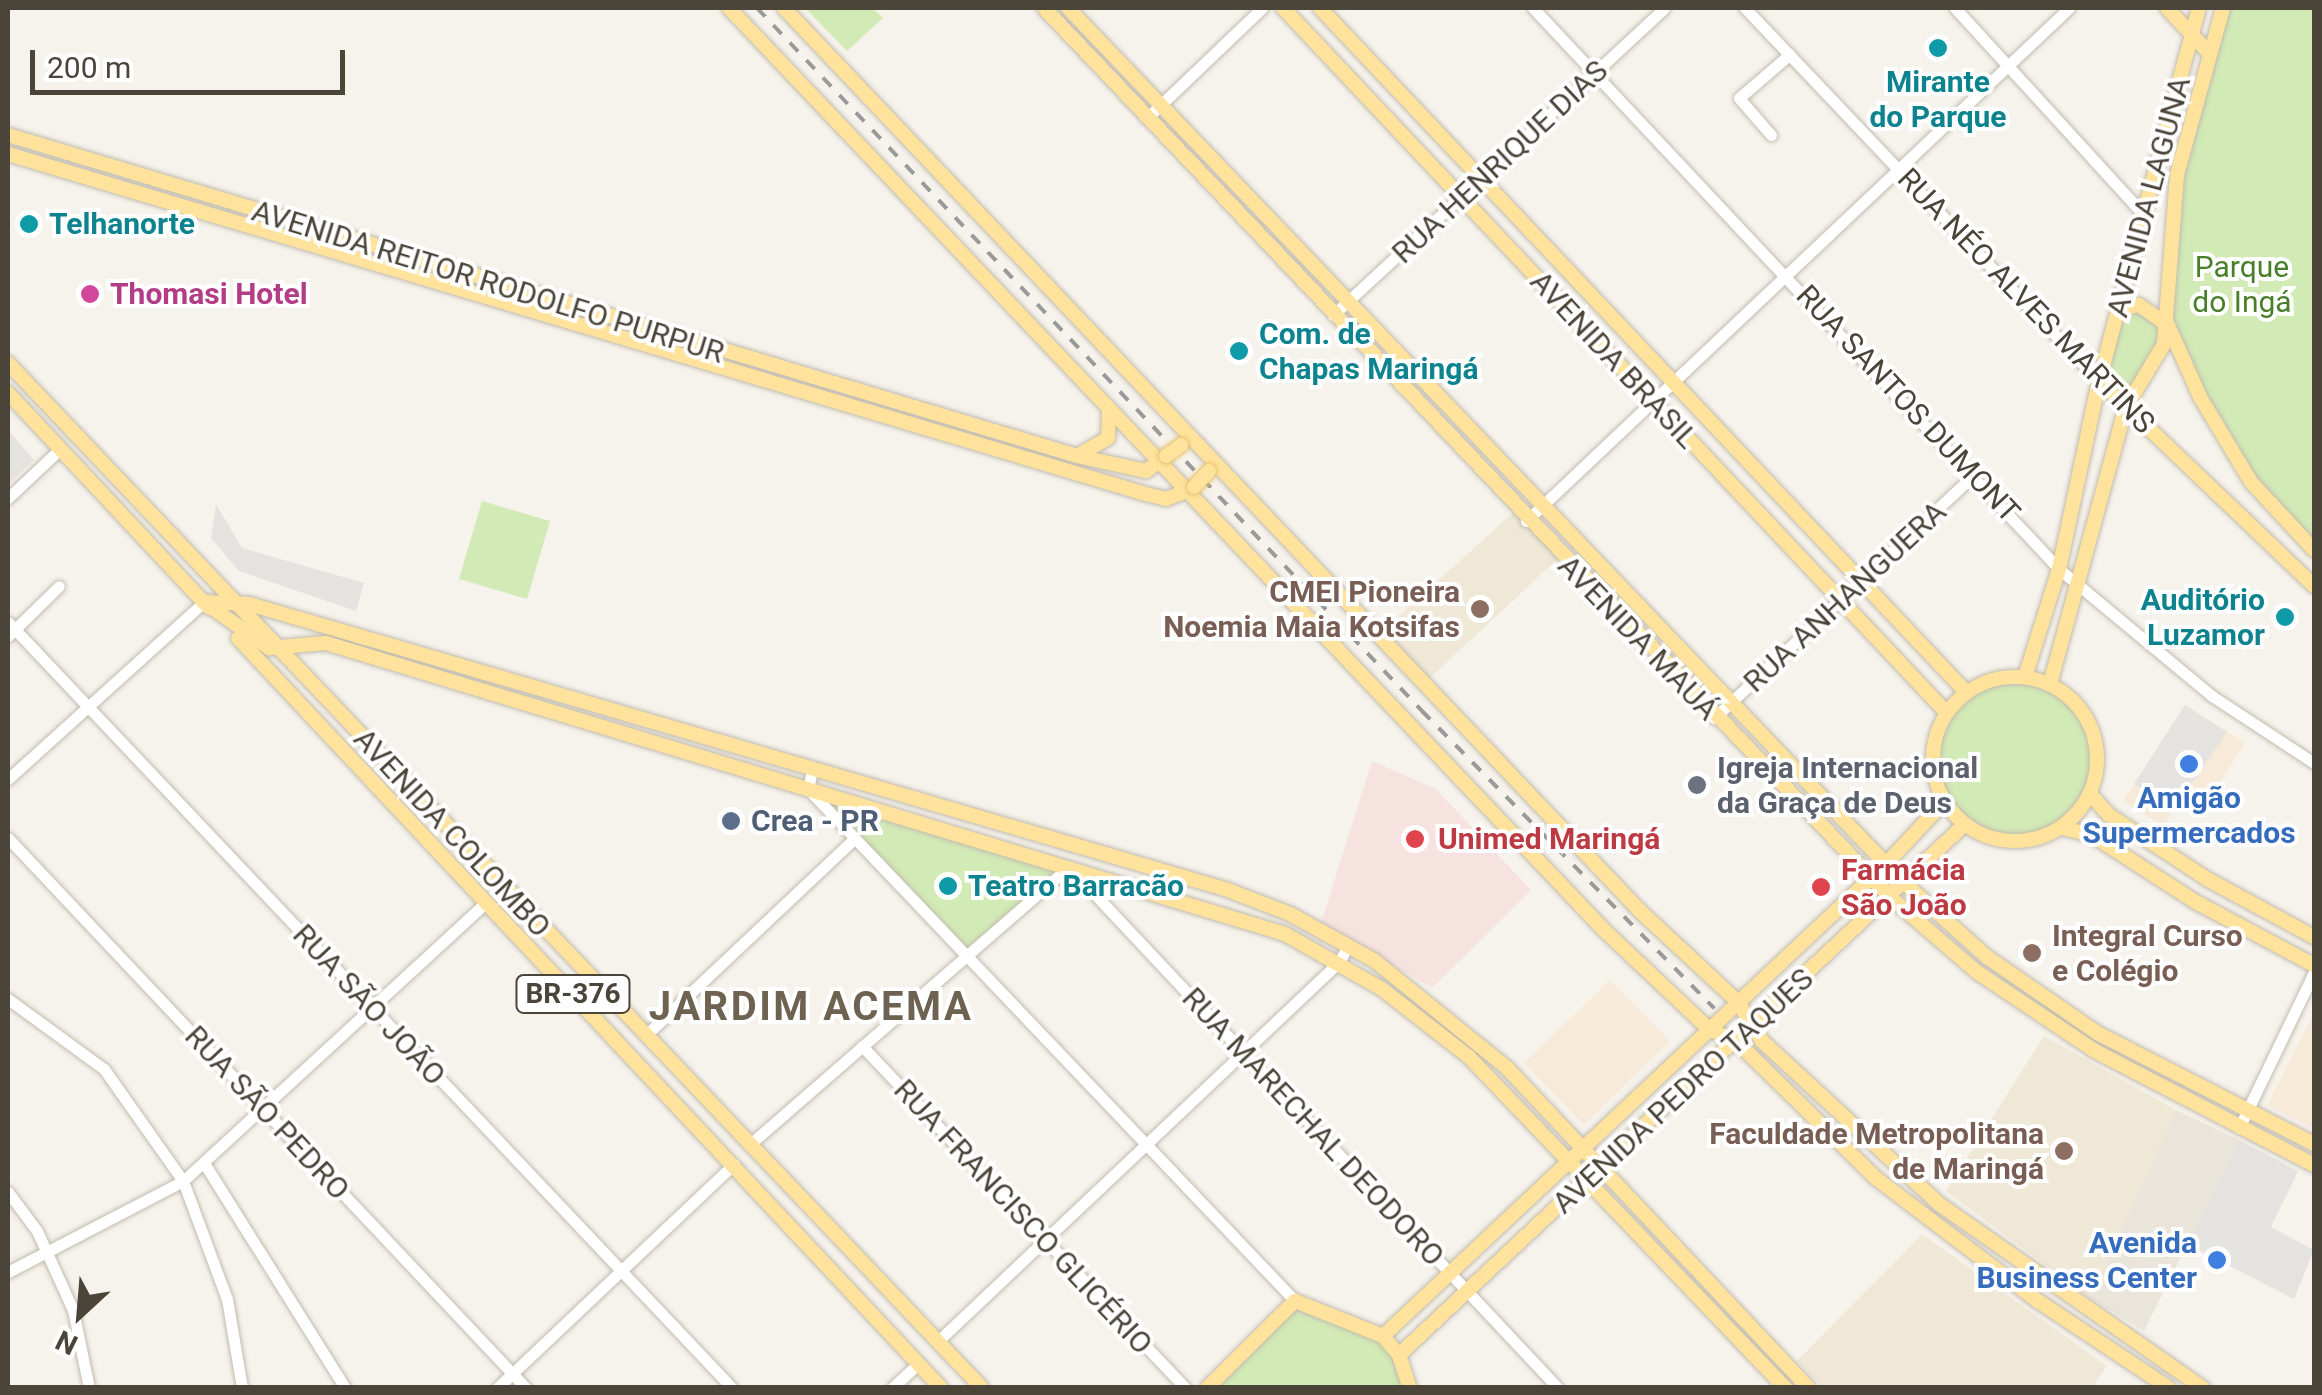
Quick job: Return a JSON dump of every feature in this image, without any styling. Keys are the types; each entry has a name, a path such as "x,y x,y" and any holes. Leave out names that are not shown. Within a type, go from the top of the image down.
{"main road":[{"path":"729,8 1109,413 1161,460 1605,930 1709,1029 1736,1042 1877,1179 2038,1300 2169,1388"},
{"path":"784,8 1188,445 1640,910 1738,1002 1750,1029 1890,1165 2048,1286 2203,1388"},
{"name":"AVENIDA MAUÁ","path":"1044,8 1526,521 1870,879 1977,972 2127,1069 2314,1165"},
{"name":"AVENIDA MAUÁ","path":"1068,8 1904,884 1987,958 2135,1054 2314,1144"},
{"name":"AVENIDA BRASIL","path":"1282,8 1947,713"},
{"name":"AVENIDA BRASIL","path":"1320,8 1672,388 1966,692"},
{"path":"2168,8 2209,53"},
{"path":"2200,8 2218,24"},
{"name":"AVENIDA LAGUNA","path":"2025,677 2058,569 2100,382 2200,8"},
{"name":"AVENIDA LAGUNA","path":"2050,684 2080,588 2126,406 2153,370 2168,325 2169,223 2223,8"},
{"name":"AVENIDA REITOR RODOLFO PURPUR","path":"8,135 614,321 1078,456 1146,471 1161,460"},
{"name":"AVENIDA REITOR RODOLFO PURPUR","path":"8,154 609,338 1156,497 1189,490"},
{"path":"70,174 76,156"},
{"path":"229,223 235,205"},
{"path":"278,238 284,220"},
{"path":"350,260 354,242"},
{"path":"2120,308 2139,305 2168,325 2200,397 2251,482 2314,550"},
{"path":"609,338 614,321"},
{"name":"AVENIDA COLOMBO","path":"8,363 982,1388"},
{"name":"RUA NÉO ALVES MARTINS","path":"2100,382 2314,586"},
{"name":"AVENIDA COLOMBO","path":"8,394 822,1256 941,1388"},
{"path":"1078,456 1108,438 1109,413"},
{"path":"964,440 969,423"},
{"path":"1161,460 1188,445"},
{"path":"1189,490 1210,467"},
{"path":"204,602 230,600 1225,889 1348,946 1439,1008 1506,1068 1654,1247 1785,1388"},
{"path":"204,602 253,641 280,650 326,643 1285,934 1339,962 1427,1021 1577,1151"},
{"path":"2062,828 2090,794 2096,741 2086,716 2050,684 2025,677 1994,679 1966,692 1947,713 1933,758 1944,802 1965,824 2005,840 2062,828 2092,835 2194,900 2314,968"},
{"path":"504,700 510,680"},
{"path":"344,749 382,758"},
{"path":"2090,794 2110,815 2207,880 2314,936"},
{"name":"AVENIDA PEDRO TAQUES","path":"1383,1336 1885,865 1944,802"},
{"name":"AVENIDA PEDRO TAQUES","path":"1399,1355 1965,824"},
{"path":"590,1013 622,1010"},
{"path":"2127,1069 2135,1054"},
{"path":"1494,1080 1506,1068"},
{"path":"1877,1179 1890,1165"},
{"path":"1596,1173 1666,1236 1809,1388"},
{"path":"1654,1247 1666,1236"},
{"path":"822,1256 843,1243"},
{"path":"836,1272 856,1258"},
{"path":"1207,1388 1295,1301 1383,1336 1399,1355 1410,1388"}],"street":[{"path":"1148,117 1262,8"},
{"name":"RUA SANTOS DUMONT","path":"1532,8 1975,474 2058,569 2212,696 2314,764"},
{"name":"RUA HENRIQUE DIAS","path":"1333,315 1664,8"},
{"name":"RUA NÉO ALVES MARTINS","path":"1745,8 2100,382"},
{"path":"1955,8 2145,216"},
{"path":"1526,521 1672,388 2069,8"},
{"path":"1770,135 1739,98 1790,54"},
{"path":"8,498 60,449"},
{"name":"RUA ANHANGUERA","path":"1714,718 1844,602 1975,474"},
{"path":"10,629 60,586"},
{"path":"8,778 204,602"},
{"name":"RUA SÃO JOÃO","path":"10,629 732,1388"},
{"path":"812,770 808,788 854,839 1295,1301"},
{"name":"RUA SÃO PEDRO","path":"8,838 526,1388"},
{"path":"646,1035 854,839"},
{"path":"748,1145 1069,866 1074,846"},
{"name":"RUA MARECHAL DEODORO","path":"1069,866 1558,1388"},
{"path":"8,1272 183,1181 486,902"},
{"path":"938,1341 1339,962 1348,946"},
{"path":"2239,1128 2314,968"},
{"path":"8,999 104,1069 183,1181 227,1299 242,1388"},
{"name":"RUA FRANCISCO GLICÉRIO","path":"862,1046 1184,1388"},
{"path":"204,1163 345,1388"},
{"path":"497,1388 734,1164"},
{"path":"8,1192 47,1250 82,1340 89,1388"},
{"path":"892,1388 918,1364"}],"shaded area":[{"path":"8,430 34,460 8,484"},
{"path":"216,504 242,548 364,583 356,611 239,571 211,538"},
{"path":"1516,510 1560,557 1423,684 1377,636"},
{"name":"Amigão Supermercados","path":"2185,705 2245,743 2209,799 2189,786 2163,826 2123,801"},
{"name":"Amigão Supermercados","path":"2185,705 2227,732 2173,811 2134,784"},
{"name":"Unimed Maringá","path":"1372,761 1436,789 1531,890 1432,988 1321,923"},
{"path":"1610,980 1670,1041 1584,1125 1524,1063"},
{"path":"2314,1013 2314,1129 2267,1105"},
{"name":"Faculdade Metropolitana de Maringá","path":"2044,1036 2176,1110 2090,1298 1946,1191"},
{"path":"2176,1110 2239,1140 2144,1331 2090,1298"},
{"path":"2239,1140 2298,1171 2271,1227 2314,1250 2294,1299 2187,1244"},
{"name":"Faculdade Metropolitana de Maringá","path":"1922,1234 2107,1366 2092,1387 1822,1387 1797,1361"}],"green space":[{"path":"873,8 883,18 847,51 807,10"},
{"name":"Parque do Ingá","path":"2224,8 2314,8 2314,550 2251,482 2168,326 2126,407 2099,381 2120,308 2139,305 2167,324 2169,223"},
{"path":"482,501 550,521 527,599 459,579"},
{"path":"2015,677 2046,683 2073,701 2091,728 2097,759 2091,790 2073,817 2046,835 2015,841 1984,835 1957,817 1939,790 1933,759 1939,728 1957,701 1984,683"},
{"path":"808,789 1069,867 964,958"},
{"path":"1295,1301 1383,1336 1410,1388 1207,1388"}],"railway":[{"path":"757,8 1422,711 1714,1008"}],"place":[{"name":"Mirante do Parque","path":"1938,48"},
{"name":"Telhanorte","path":"29,224"},
{"name":"Thomasi Hotel","path":"90,294"},
{"name":"Com. de Chapas Maringá","path":"1239,351"},
{"name":"CMEI Pioneira Noemia Maia Kotsifas","path":"1480,609"},
{"name":"Auditório Luzamor","path":"2285,617"},
{"name":"Amigão Supermercados","path":"2189,764"},
{"name":"Igreja Internacional da Graça de Deus","path":"1697,785"},
{"name":"Crea - PR","path":"731,821"},
{"name":"Unimed Maringá","path":"1415,839"},
{"name":"Teatro Barracão","path":"948,886"},
{"name":"Farmácia São João","path":"1821,887"},
{"name":"Integral Curso e Colégio","path":"2032,953"},
{"name":"Faculdade Metropolitana de Maringá","path":"2064,1151"},
{"name":"Avenida Business Center","path":"2217,1260"}],"district":[{"name":"JARDIM ACEMA","path":"811,1007"}]}
